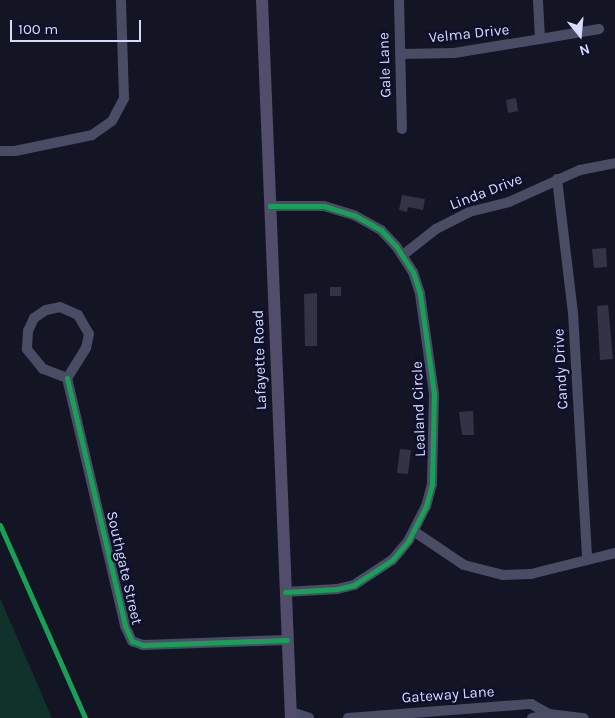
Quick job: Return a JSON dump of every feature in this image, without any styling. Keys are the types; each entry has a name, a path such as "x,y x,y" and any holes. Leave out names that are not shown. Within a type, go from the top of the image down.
{"main road":[{"name":"Lafayette Road","path":"262,0 286,640 291,715"}],"street":[{"path":"0,151 15,151 85,136 112,121 124,98 121,0"},
{"name":"Gale Lane","path":"398,0 402,129"},
{"path":"538,0 540,39"},
{"name":"Velma Drive","path":"400,54 454,54 599,30"},
{"name":"Linda Drive","path":"403,255 452,220 509,202 580,170 615,163"},
{"name":"Candy Drive","path":"557,179 573,313 587,559"},
{"name":"Lealand Circle","path":"270,206 324,206 354,215 380,230 403,255 413,272 425,312 434,394 432,484 414,532 392,560 354,585 285,592"},
{"path":"52,307 67,308 78,315 89,334 86,348 67,378 43,369 27,349 29,325 39,313 52,307"},
{"name":"Southgate Street","path":"67,378 124,626 132,641 143,645 286,640"},
{"path":"414,532 464,565 503,575 531,574 615,553"},
{"name":"Gateway Lane","path":"348,718 465,713 531,704 549,714"},
{"name":"Gateway Lane","path":"532,718 549,714 584,718"},
{"path":"291,715 309,718"}],"green space":[{"path":"0,598 52,718 0,718"}],"building":[{"path":"516,98 518,111 508,113 506,100"},
{"path":"402,195 425,199 423,210 408,207 407,212 399,210"},
{"path":"606,248 607,267 594,268 592,249"},
{"path":"330,287 341,287 341,296 330,296"},
{"path":"317,293 317,346 305,346 304,294"},
{"path":"608,305 613,359 600,360 597,306"},
{"path":"473,411 474,435 462,435 459,412"},
{"path":"400,449 411,450 408,474 397,473"}],"cycle path":[{"path":"270,206 324,206 354,215 381,230 396,246 413,272 420,294 434,394 432,484 426,506 409,540 392,560 354,585 337,589 285,592"},
{"path":"67,378 125,626 132,641 143,645 287,640"},
{"path":"0,525 85,718"}]}
